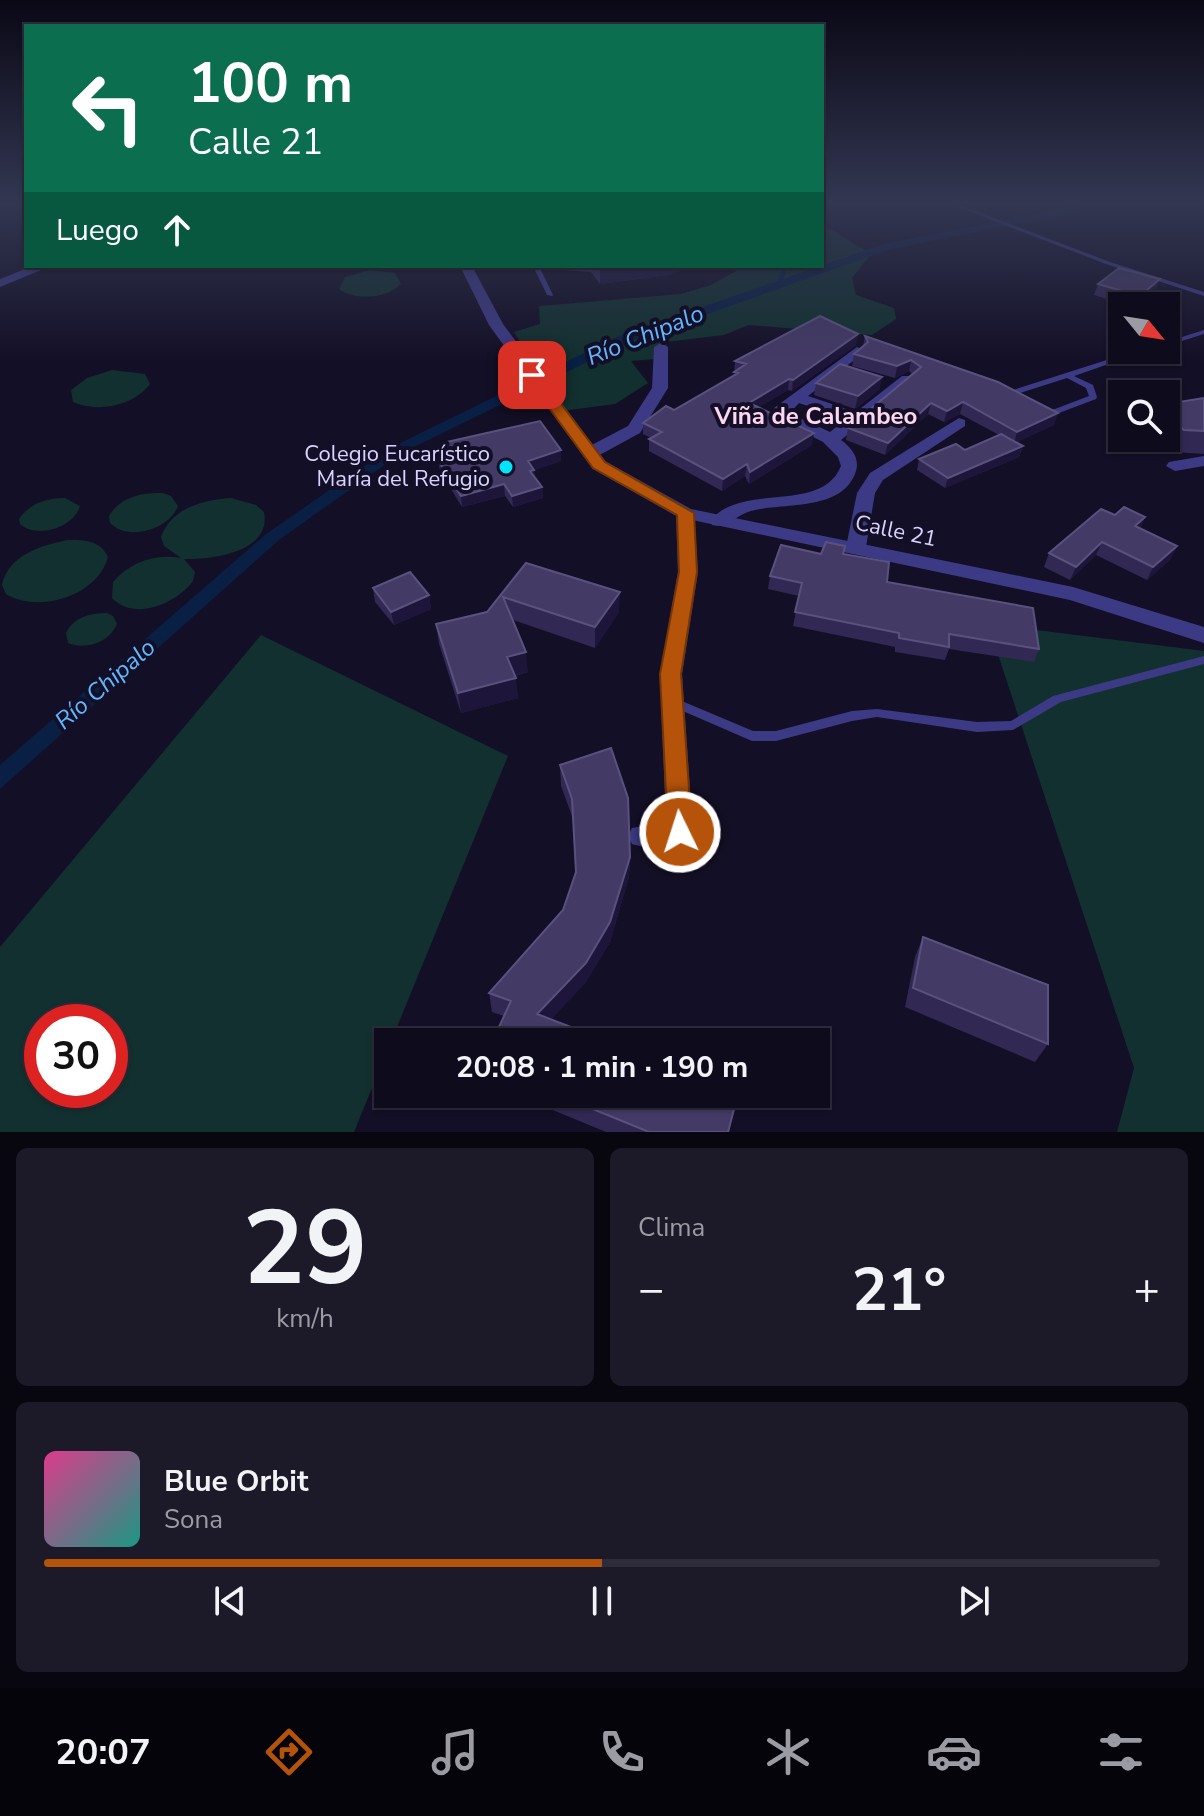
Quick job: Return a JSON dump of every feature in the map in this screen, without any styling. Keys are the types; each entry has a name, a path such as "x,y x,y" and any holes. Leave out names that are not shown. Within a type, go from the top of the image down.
{"street":[{"path":"0,283 40,268"},
{"name":"Calle 21","path":"467,268 496,325 599,465 685,513 1073,594 1204,635"},
{"path":"590,453 634,429 660,388 661,347"},
{"path":"719,521 727,513 753,503 821,494 843,480 848,472 848,460 832,439 782,415 782,408 857,351"},
{"path":"832,439 902,383 835,368"},
{"path":"797,397 858,418"},
{"path":"856,547 866,493 876,477 959,423"},
{"path":"1175,466 1204,461"},
{"path":"641,836 680,832 671,674 688,572 685,513"}],"lane":[{"path":"1092,257 1204,294"},
{"path":"537,268 550,295"},
{"path":"1180,340 1204,332"},
{"path":"1067,375 1090,387 1093,397 1056,411 1030,408 1014,398 1016,392 1067,375 1108,362"},
{"path":"671,702 752,736 776,736 852,716 877,713 977,727 1013,725 1057,699 1204,660"}],"green space":[{"path":"824,257 869,257 852,278 856,295 894,308 896,319 872,335 749,325 724,335 666,342 668,358 631,361 648,383 615,404 562,411 514,332 540,324 539,306 681,294 711,285 741,268 824,268"},
{"path":"370,270 395,273 401,284 387,293 371,297 339,289 345,277"},
{"path":"112,370 145,374 150,384 135,398 114,405 93,407 73,402 71,390 87,378"},
{"path":"163,493 171,496 178,506 167,521 137,532 118,529 110,523 109,516 125,500"},
{"path":"65,498 80,506 63,525 35,531 20,524 19,519 34,505 45,500"},
{"path":"231,498 256,505 264,512 264,526 250,545 224,555 184,559 195,572 193,581 177,596 155,607 132,609 112,598 113,582 135,564 153,558 181,558 164,546 161,537 180,512 199,504"},
{"path":"68,540 86,541 105,551 108,557 102,571 92,582 65,598 50,601 19,600 6,594 2,585 5,575 19,559 37,549"},
{"path":"107,613 113,616 117,624 103,640 82,646 68,643 66,633 73,623 89,615"},
{"path":"988,624 1204,651 1204,1132 1117,1132 1134,1068"},
{"path":"261,635 508,756 397,1028 374,1028 374,1083 354,1132 0,1132 0,947"}],"water":[{"name":"Río Chipalo","path":"847,257 869,257 628,342 400,454 279,540 0,789 0,765 266,534 390,448 619,336 815,268 824,268 824,265"}],"building":[{"path":"1119,268 1160,279 1145,292 1126,292 1098,284"},
{"path":"820,316 858,334 793,380 789,379 749,403 814,433 750,472 747,464 723,479 649,439 662,432 643,423 666,406 674,410 738,373 734,372 746,364 735,361"},
{"path":"865,336 998,382 1058,413 1017,432 963,402 947,411 931,403 888,443 848,428 921,367 911,360 897,366 854,354 868,342"},
{"path":"840,364 882,377 858,396 816,383"},
{"path":"1204,398 1204,431 1180,427 1180,402"},
{"path":"540,421 561,450 528,461 534,470 530,471 542,487 512,496 504,484 461,496 438,460 453,453 447,442"},
{"path":"1001,434 1023,446 948,478 919,459 956,444 965,450"},
{"path":"1124,507 1145,517 1135,526 1177,546 1153,567 1102,542 1076,567 1049,553 1101,509 1115,515"},
{"path":"826,542 845,546 843,554 889,562 887,582 1033,608 1039,649 949,634 949,647 899,638 899,633 795,612 802,583 770,576 781,545 821,554"},
{"path":"526,563 620,592 595,627 503,597 526,652 507,657 516,678 458,693 436,624 487,612"},
{"path":"410,572 429,595 391,612 373,588"},
{"path":"611,748 628,798 630,857 610,922 586,963 537,1014 574,1028 498,1028 511,1001 489,993 563,910 576,872 572,799 560,765"},
{"path":"923,937 1048,985 1048,1044 913,988"},
{"path":"590,1108 734,1108 728,1132 649,1132"}],"waterway":[{"path":"780,284 784,268"}],"place":[{"name":"Colegio Eucarístico María del Refugio","path":"506,467"}],"district":[{"name":"Viña de Calambeo","path":"816,416"}],"route":[{"path":"532,375 599,465 685,513 688,572 671,674 680,832"}]}
